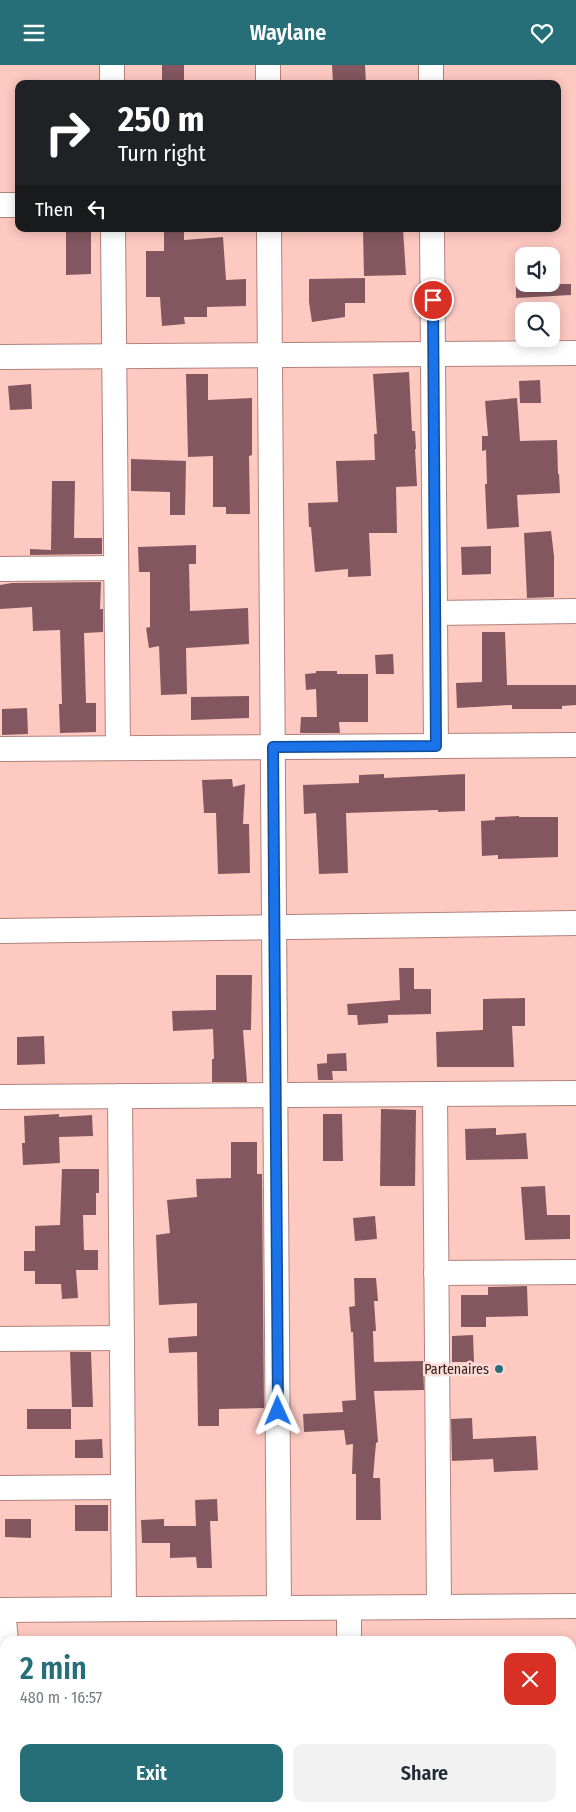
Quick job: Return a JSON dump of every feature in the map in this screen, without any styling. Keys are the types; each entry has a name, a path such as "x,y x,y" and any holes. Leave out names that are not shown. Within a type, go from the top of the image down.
{"street":[{"path":"112,65 112,80"},
{"path":"268,65 268,80"},
{"path":"431,65 431,80"},
{"path":"0,205 15,205"},
{"path":"113,232 118,748"},
{"path":"269,232 279,1608"},
{"path":"432,232 436,746"},
{"path":"0,357 576,353"},
{"path":"0,569 116,568"},
{"path":"435,613 576,611"},
{"path":"0,749 576,745"},
{"path":"0,931 576,923"},
{"path":"0,1097 576,1093"},
{"path":"435,1094 439,1607"},
{"path":"120,1096 124,1609"},
{"path":"436,1273 576,1272"},
{"path":"0,1339 122,1338"},
{"path":"0,1488 123,1487"},
{"path":"5,1636 2,1610 576,1606"},
{"path":"349,1608 349,1636"}],"building":[{"path":"162,65 184,65 184,80 162,80"},
{"path":"332,65 365,65 366,80 333,80"},
{"path":"66,232 91,232 91,274 66,275"},
{"path":"164,232 184,232 184,240 223,237 226,280 246,279 246,306 207,307 207,317 184,317 185,324 162,326 160,297 146,297 146,251 164,251"},
{"path":"363,232 403,232 406,275 364,276"},
{"path":"365,278 365,303 345,303 345,317 312,322 309,302 309,279"},
{"path":"560,284 571,284 571,295 516,298 516,292 560,292"},
{"path":"409,372 412,431 415,431 417,486 396,487 397,533 369,533 371,576 348,577 348,569 315,572 308,503 338,502 336,461 375,460 374,434 377,434 373,374"},
{"path":"186,374 208,374 208,400 252,398 252,455 249,456 250,514 226,514 226,507 213,507 213,456 188,457"},
{"path":"540,380 541,403 520,403 519,381"},
{"path":"31,384 32,409 10,410 8,386"},
{"path":"517,398 520,441 557,440 560,493 517,495 519,527 487,529 486,450 482,451 482,436 488,436 485,401"},
{"path":"131,459 186,461 185,515 170,515 170,492 131,491"},
{"path":"52,481 75,481 74,538 102,538 102,554 30,555 30,549 51,550"},
{"path":"551,531 554,556 554,597 527,598 524,533"},
{"path":"196,545 196,564 189,564 190,611 248,608 249,644 186,648 187,694 161,695 159,646 149,648 146,628 150,627 150,572 139,572 138,547"},
{"path":"491,546 491,574 462,575 461,547"},
{"path":"101,582 100,609 103,609 103,632 84,633 86,703 96,703 96,732 60,733 59,704 62,704 60,630 33,631 32,607 0,609 0,585 12,583"},
{"path":"482,632 505,632 507,685 576,685 576,705 562,706 562,709 512,709 512,705 457,708 456,683 482,682"},
{"path":"393,654 394,674 376,674 375,655"},
{"path":"316,671 337,671 337,674 368,674 368,722 339,722 340,733 300,733 301,717 317,717 316,689 306,690 305,674 316,673"},
{"path":"249,696 249,718 191,720 191,697"},
{"path":"27,708 28,734 2,735 2,709"},
{"path":"384,774 384,778 465,774 465,811 346,813 348,873 319,874 316,813 304,814 303,785 359,783 359,775"},
{"path":"232,779 233,787 245,784 243,824 249,824 250,873 218,874 216,813 204,813 202,780"},
{"path":"495,817 558,817 558,857 498,859 498,855 482,856 481,821 495,820"},
{"path":"399,968 414,968 414,989 431,989 431,1014 388,1015 388,1023 358,1025 357,1015 348,1015 347,1004 400,1000"},
{"path":"216,975 252,975 251,1030 243,1030 247,1082 212,1082 212,1059 214,1059 213,1029 173,1031 172,1011 216,1010"},
{"path":"525,998 525,1026 512,1026 514,1067 437,1067 436,1032 483,1030 483,999"},
{"path":"44,1036 45,1064 17,1065 17,1037"},
{"path":"346,1053 347,1071 332,1071 333,1080 318,1080 317,1064 327,1063 327,1054"},
{"path":"381,1109 416,1110 415,1186 380,1186"},
{"path":"59,1114 59,1117 92,1115 93,1136 59,1137 60,1163 23,1165 22,1143 25,1143 24,1116"},
{"path":"323,1114 342,1114 343,1161 323,1161"},
{"path":"496,1128 496,1135 526,1133 528,1159 466,1160 465,1129"},
{"path":"231,1142 257,1142 257,1174 262,1174 264,1408 219,1409 219,1426 198,1426 197,1352 169,1353 168,1338 197,1336 197,1303 159,1305 156,1235 170,1233 167,1200 197,1197 196,1179 231,1178"},
{"path":"62,1169 99,1169 99,1193 96,1193 96,1215 83,1215 84,1250 98,1250 98,1270 76,1270 78,1298 62,1299 61,1284 35,1284 35,1271 24,1271 24,1251 35,1251 35,1226 60,1225"},
{"path":"545,1186 547,1215 570,1215 570,1239 525,1240 521,1187"},
{"path":"375,1216 377,1239 355,1241 353,1218"},
{"path":"354,1278 376,1278 378,1301 374,1301 376,1331 373,1331 374,1362 423,1361 424,1390 374,1391 378,1442 376,1443 373,1478 380,1478 381,1520 356,1520 356,1474 352,1474 353,1444 346,1445 344,1430 304,1432 303,1414 343,1412 342,1401 356,1400 353,1332 351,1332 349,1307 355,1306"},
{"path":"527,1286 528,1316 486,1317 486,1327 461,1327 461,1295 488,1295 488,1287"},
{"path":"473,1335 474,1362 452,1362 452,1336"},
{"path":"70,1352 91,1352 93,1407 72,1407"},
{"path":"27,1409 71,1409 71,1429 27,1429"},
{"path":"472,1418 473,1439 536,1436 538,1470 494,1472 493,1459 452,1461 451,1419"},
{"path":"102,1439 103,1458 75,1458 75,1440"},
{"path":"217,1499 218,1521 210,1521 212,1568 197,1568 196,1557 170,1558 170,1543 142,1543 141,1520 164,1519 164,1526 196,1526 195,1500"},
{"path":"75,1505 108,1505 108,1531 75,1531"},
{"path":"5,1519 31,1519 31,1538 5,1537"}],"place":[{"name":"Partenaires","path":"499,1369"}],"route":[{"path":"278,1411 273,747 436,746 433,300"}]}
